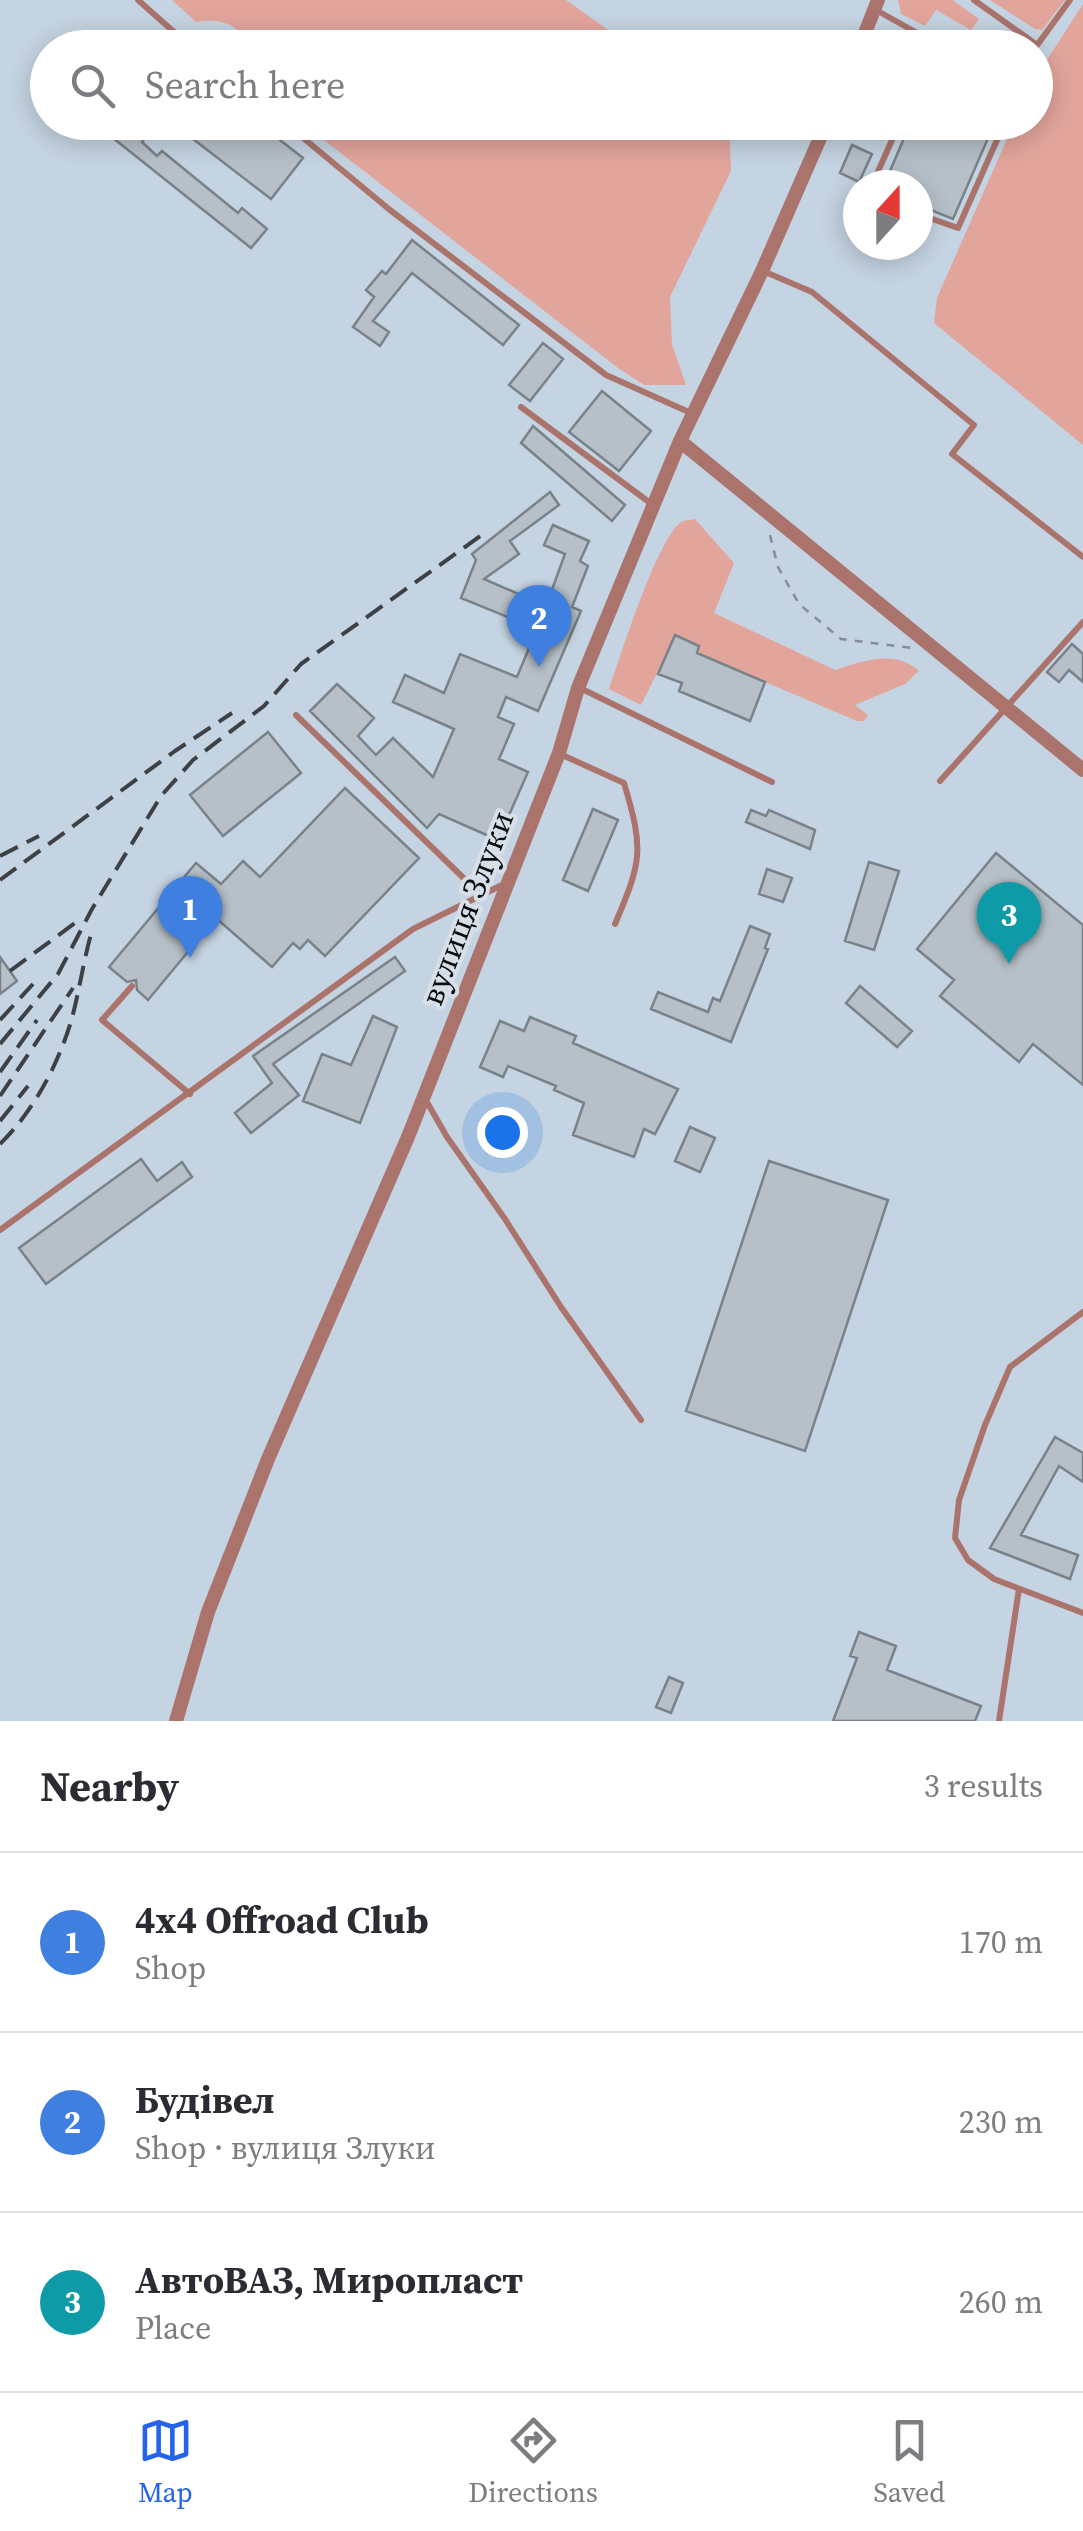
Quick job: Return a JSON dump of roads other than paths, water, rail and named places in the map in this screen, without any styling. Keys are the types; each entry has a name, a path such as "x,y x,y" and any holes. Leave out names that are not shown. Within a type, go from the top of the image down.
{"street":[{"path":"867,30 877,5"},
{"name":"вулиця Злуки","path":"176,1721 208,1612 254,1493 424,1096 559,754 578,688 680,441 762,271 818,140"},
{"path":"680,441 1083,770"}],"lane":[{"path":"138,0 172,30"},
{"path":"974,0 1014,30"},
{"path":"1048,30 1070,0"},
{"path":"877,5 914,30"},
{"path":"306,140 405,222 606,375 692,414"},
{"path":"879,170 892,140"},
{"path":"933,219 958,228 997,140"},
{"path":"762,271 812,292 974,426 952,454 1083,557"},
{"path":"521,407 654,506"},
{"path":"940,781 1083,622"},
{"path":"578,688 772,782"},
{"path":"296,715 481,895"},
{"path":"559,754 624,784 638,847 636,875 614,924"},
{"path":"0,1230 413,929 507,882"},
{"path":"132,986 102,1020 190,1094"},
{"path":"424,1096 446,1138 642,1420"},
{"path":"1083,1312 1010,1367 959,1500 955,1538 968,1560 994,1579 1083,1613"},
{"path":"999,1721 1019,1589"}],"railway":[{"path":"0,1044 58,974 92,909 161,796 193,760 264,706 301,664 486,532"},
{"path":"0,880 232,713"},
{"path":"0,856 39,836"},
{"path":"10,971 75,923"},
{"path":"0,1144 34,1101 60,1052 93,927"},
{"path":"0,1020 33,984"},
{"path":"0,1096 73,988"},
{"path":"0,1072 37,1020"},
{"path":"0,1121 28,1086"}],"place":[{"name":"Будівел","path":"539,667"},
{"name":"4x4 Offroad Club","path":"190,958"},
{"name":"АвтоВАЗ, Миропласт","path":"1009,964"}]}
